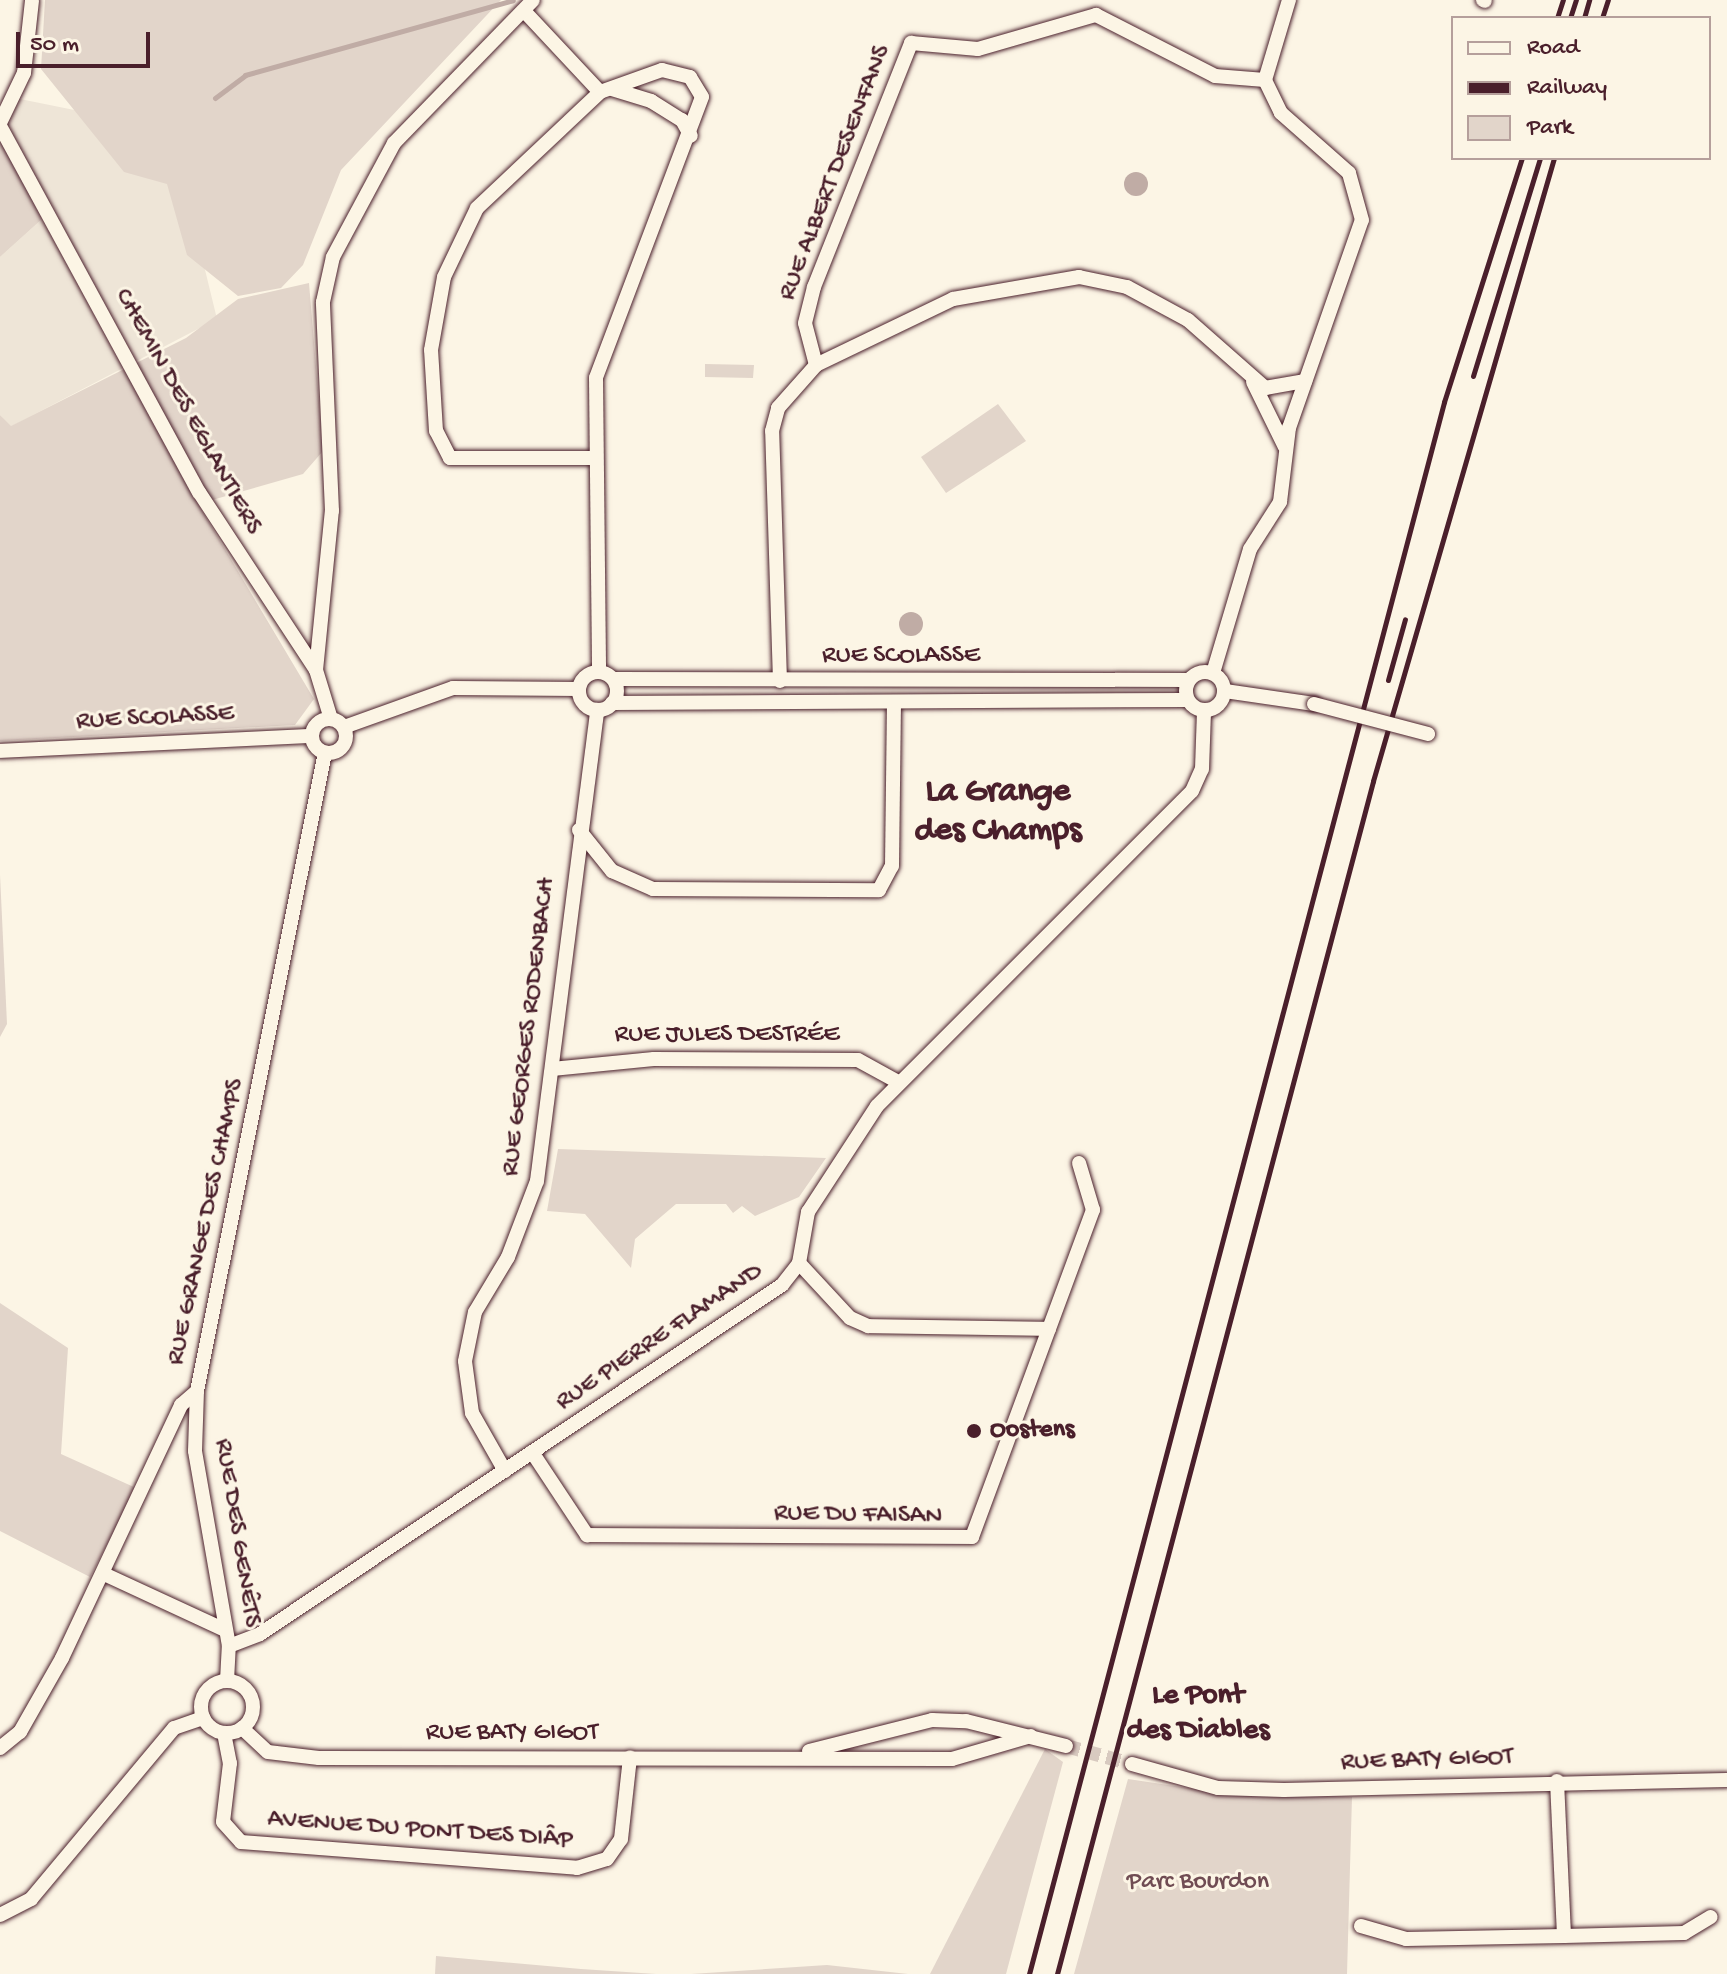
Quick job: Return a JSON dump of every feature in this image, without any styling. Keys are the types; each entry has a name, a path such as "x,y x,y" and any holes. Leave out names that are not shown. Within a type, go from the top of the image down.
{"street":[{"path":"0,124 24,73 32,0"},
{"path":"1225,691 1213,673 1250,549 1280,502 1285,447 1362,220 1361,195 1349,173 1281,113 1265,80 1289,0"},
{"path":"316,670 332,511 323,302 333,257 394,143 529,7 606,91 651,101 682,120 691,136"},
{"name":"RUE ALBERT DESENFANS","path":"816,365 805,323 814,287 911,43 978,49 1096,15 1215,76 1265,80"},
{"path":"338,723 345,743 325,753 312,736 338,723 453,688 579,689 599,671 592,458 596,378 691,136 702,97 690,77 662,70 606,91 477,208 444,277 431,350 436,431 450,458 592,458"},
{"name":"CHEMIN DES EGLANTIERS","path":"0,124 199,492 316,670 338,723"},
{"path":"780,681 769,449 778,408 816,365 953,299 1079,277 1127,287 1188,320 1252,382 1285,447"},
{"path":"1252,382 1280,389 1305,381"},
{"path":"579,689 597,710 612,703 614,679 599,671"},
{"name":"RUE SCOLASSE","path":"614,679 1189,680 1213,673"},
{"path":"1189,680 1185,700 1204,711 1225,691 1289,698 1428,734"},
{"name":"RUE SCOLASSE","path":"612,703 1185,700"},
{"path":"579,830 612,871 653,889 879,890 892,866 894,703"},
{"name":"RUE GEORGES RODENBACH","path":"505,1471 472,1413 465,1361 475,1312 508,1257 537,1181 579,830 597,710"},
{"name":"RUE PIERRE FLAMAND","path":"229,1646 260,1634 782,1285 799,1263 808,1212 898,1082 1192,791 1202,769 1204,711"},
{"name":"RUE SCOLASSE","path":"0,751 312,736"},
{"name":"RUE GRANGE DES CHAMPS","path":"0,1748 20,1732 104,1574 181,1405 197,1391 325,753"},
{"name":"RUE JULES DESTRÉE","path":"552,1069 654,1059 858,1060 898,1082"},
{"name":"RUE DU FAISAN","path":"532,1452 587,1535 962,1542 978,1527 1093,1210 1079,1163"},
{"path":"799,1263 850,1318 868,1326 1049,1329"},
{"name":"RUE DES GENÊTS","path":"197,1391 195,1451 229,1646 227,1681"},
{"path":"104,1574 225,1630"},
{"path":"227,1681 251,1699 242,1728 224,1733 203,1718 202,1698 227,1681"},
{"path":"0,1915 31,1899 174,1728 203,1718"},
{"name":"RUE BATY GIGOT","path":"792,1755 932,1720 1031,1736 1066,1746"},
{"name":"RUE BATY GIGOT","path":"242,1728 268,1752 319,1758 792,1755 952,1759 1031,1736"},
{"name":"AVENUE DU PONT DES DIÂP","path":"224,1733 230,1763 223,1822 241,1842 577,1868 607,1859 621,1839 630,1757"},
{"name":"RUE BATY GIGOT","path":"1132,1764 1218,1788 1727,1780"},
{"path":"1557,1781 1564,1936"},
{"path":"1361,1926 1406,1939 1684,1933 1711,1917"}],"shaded area":[{"path":"15,98 104,116 178,159 217,319 10,427 0,415 0,257 41,220 5,124"},
{"path":"1136,172 1144,176 1148,184 1144,192 1136,196 1128,192 1124,184 1128,176"},
{"path":"911,612 919,616 923,624 919,632 911,636 903,632 899,624 903,616"}],"green space":[{"path":"45,0 501,0 341,170 303,265 281,288 238,296 187,255 167,184 124,172 41,69"},
{"path":"0,125 43,205 41,220 0,257"},
{"path":"309,283 323,451 303,474 198,504 314,699 295,725 0,741 0,415 11,426 186,338 238,299"},
{"path":"705,364 754,365 753,378 705,377"},
{"path":"998,404 1026,441 946,493 921,457"},
{"path":"0,875 7,1024 0,1037"},
{"path":"558,1149 826,1158 799,1197 755,1216 742,1206 733,1213 726,1204 676,1204 635,1239 631,1268 585,1214 547,1211"},
{"path":"0,1303 68,1348 61,1454 136,1488 90,1577 0,1531"},
{"path":"1045,1749 1063,1762 1006,1974 930,1974"},
{"name":"Parc Bourdon","path":"1128,1779 1228,1794 1352,1797 1347,1974 1074,1974"},
{"path":"436,1956 581,1969 656,1974 435,1974"},
{"path":"827,1965 908,1974 691,1974"}],"waterway":[{"path":"215,98 245,75 513,0"}],"tunnel":[{"path":"1066,1746 1132,1764"}],"railway":[{"path":"1558,16 1563,0"},
{"path":"1571,16 1576,0"},
{"path":"1585,16 1589,0"},
{"path":"1603,16 1608,0"},
{"path":"1029,1974 1444,402 1521,160"},
{"path":"1473,376 1539,160"},
{"path":"1057,1974 1373,781 1553,160"},
{"path":"1388,680 1405,619"}],"place":[{"name":"Oostens","path":"974,1431"}],"district":[{"name":"La Grange des Champs","path":"998,812"},
{"name":"Le Pont des Diables","path":"1198,1714"}]}
